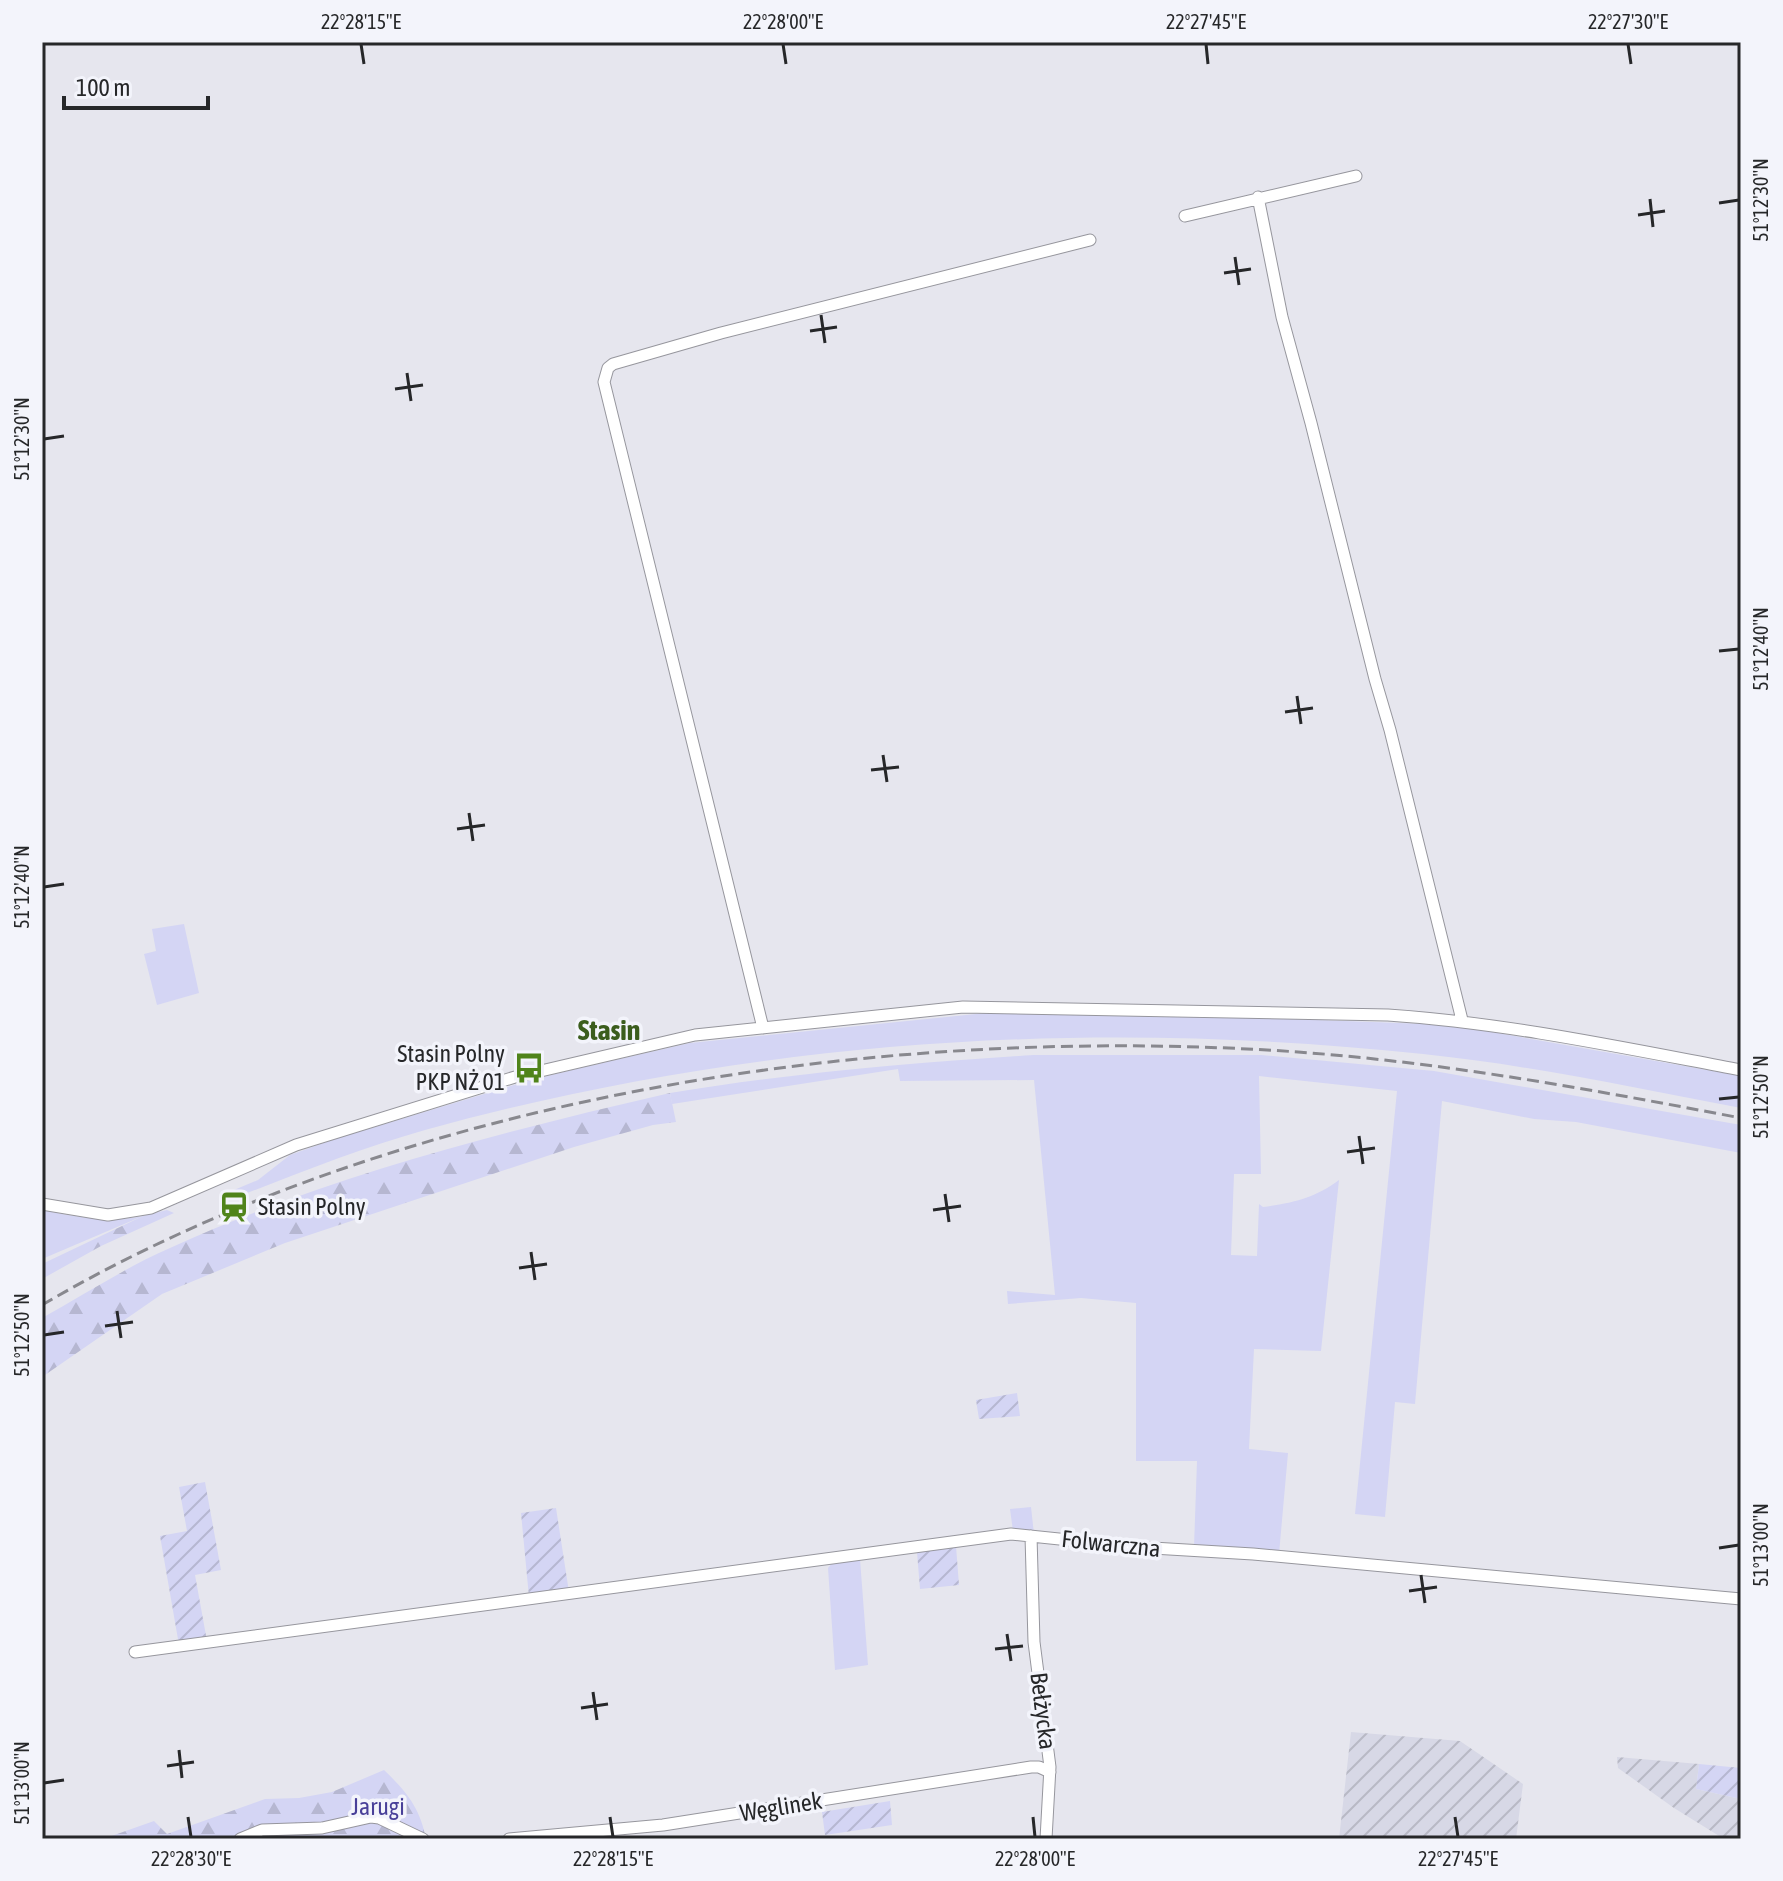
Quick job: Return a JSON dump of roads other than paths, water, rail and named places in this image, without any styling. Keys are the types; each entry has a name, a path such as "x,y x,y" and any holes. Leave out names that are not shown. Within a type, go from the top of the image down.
{"street":[{"path":"1185,216 1356,176"},
{"path":"1258,197 1282,317 1462,1020"},
{"path":"763,1028 604,382 608,368 721,333 1090,240"},
{"path":"42,1204 108,1215 151,1208 296,1145 515,1077 686,1037 919,1011 999,1006 1388,1015 1462,1020 1741,1070"},
{"name":"Folwarczna","path":"135,1652 1011,1534 1741,1599"},
{"name":"Bełżycka","path":"1031,1536 1034,1642 1050,1772 1046,1839"},
{"name":"Węglinek","path":"509,1839 663,1825 1031,1767 1050,1772"},
{"path":"240,1839 262,1830 322,1828 371,1817 423,1839"}],"railway":[{"path":"42,1305 182,1232 332,1172 489,1125 650,1088 814,1064 979,1050 1141,1046 1298,1052 1465,1070 1741,1118"}],"place":[{"name":"Stasin Polny PKP NŻ 01","path":"529,1068"},
{"name":"Stasin Polny","path":"234,1207"}],"district":[{"name":"Stasin","path":"609,1030"}],"park label":[{"name":"Jarugi","path":"378,1807"}]}
